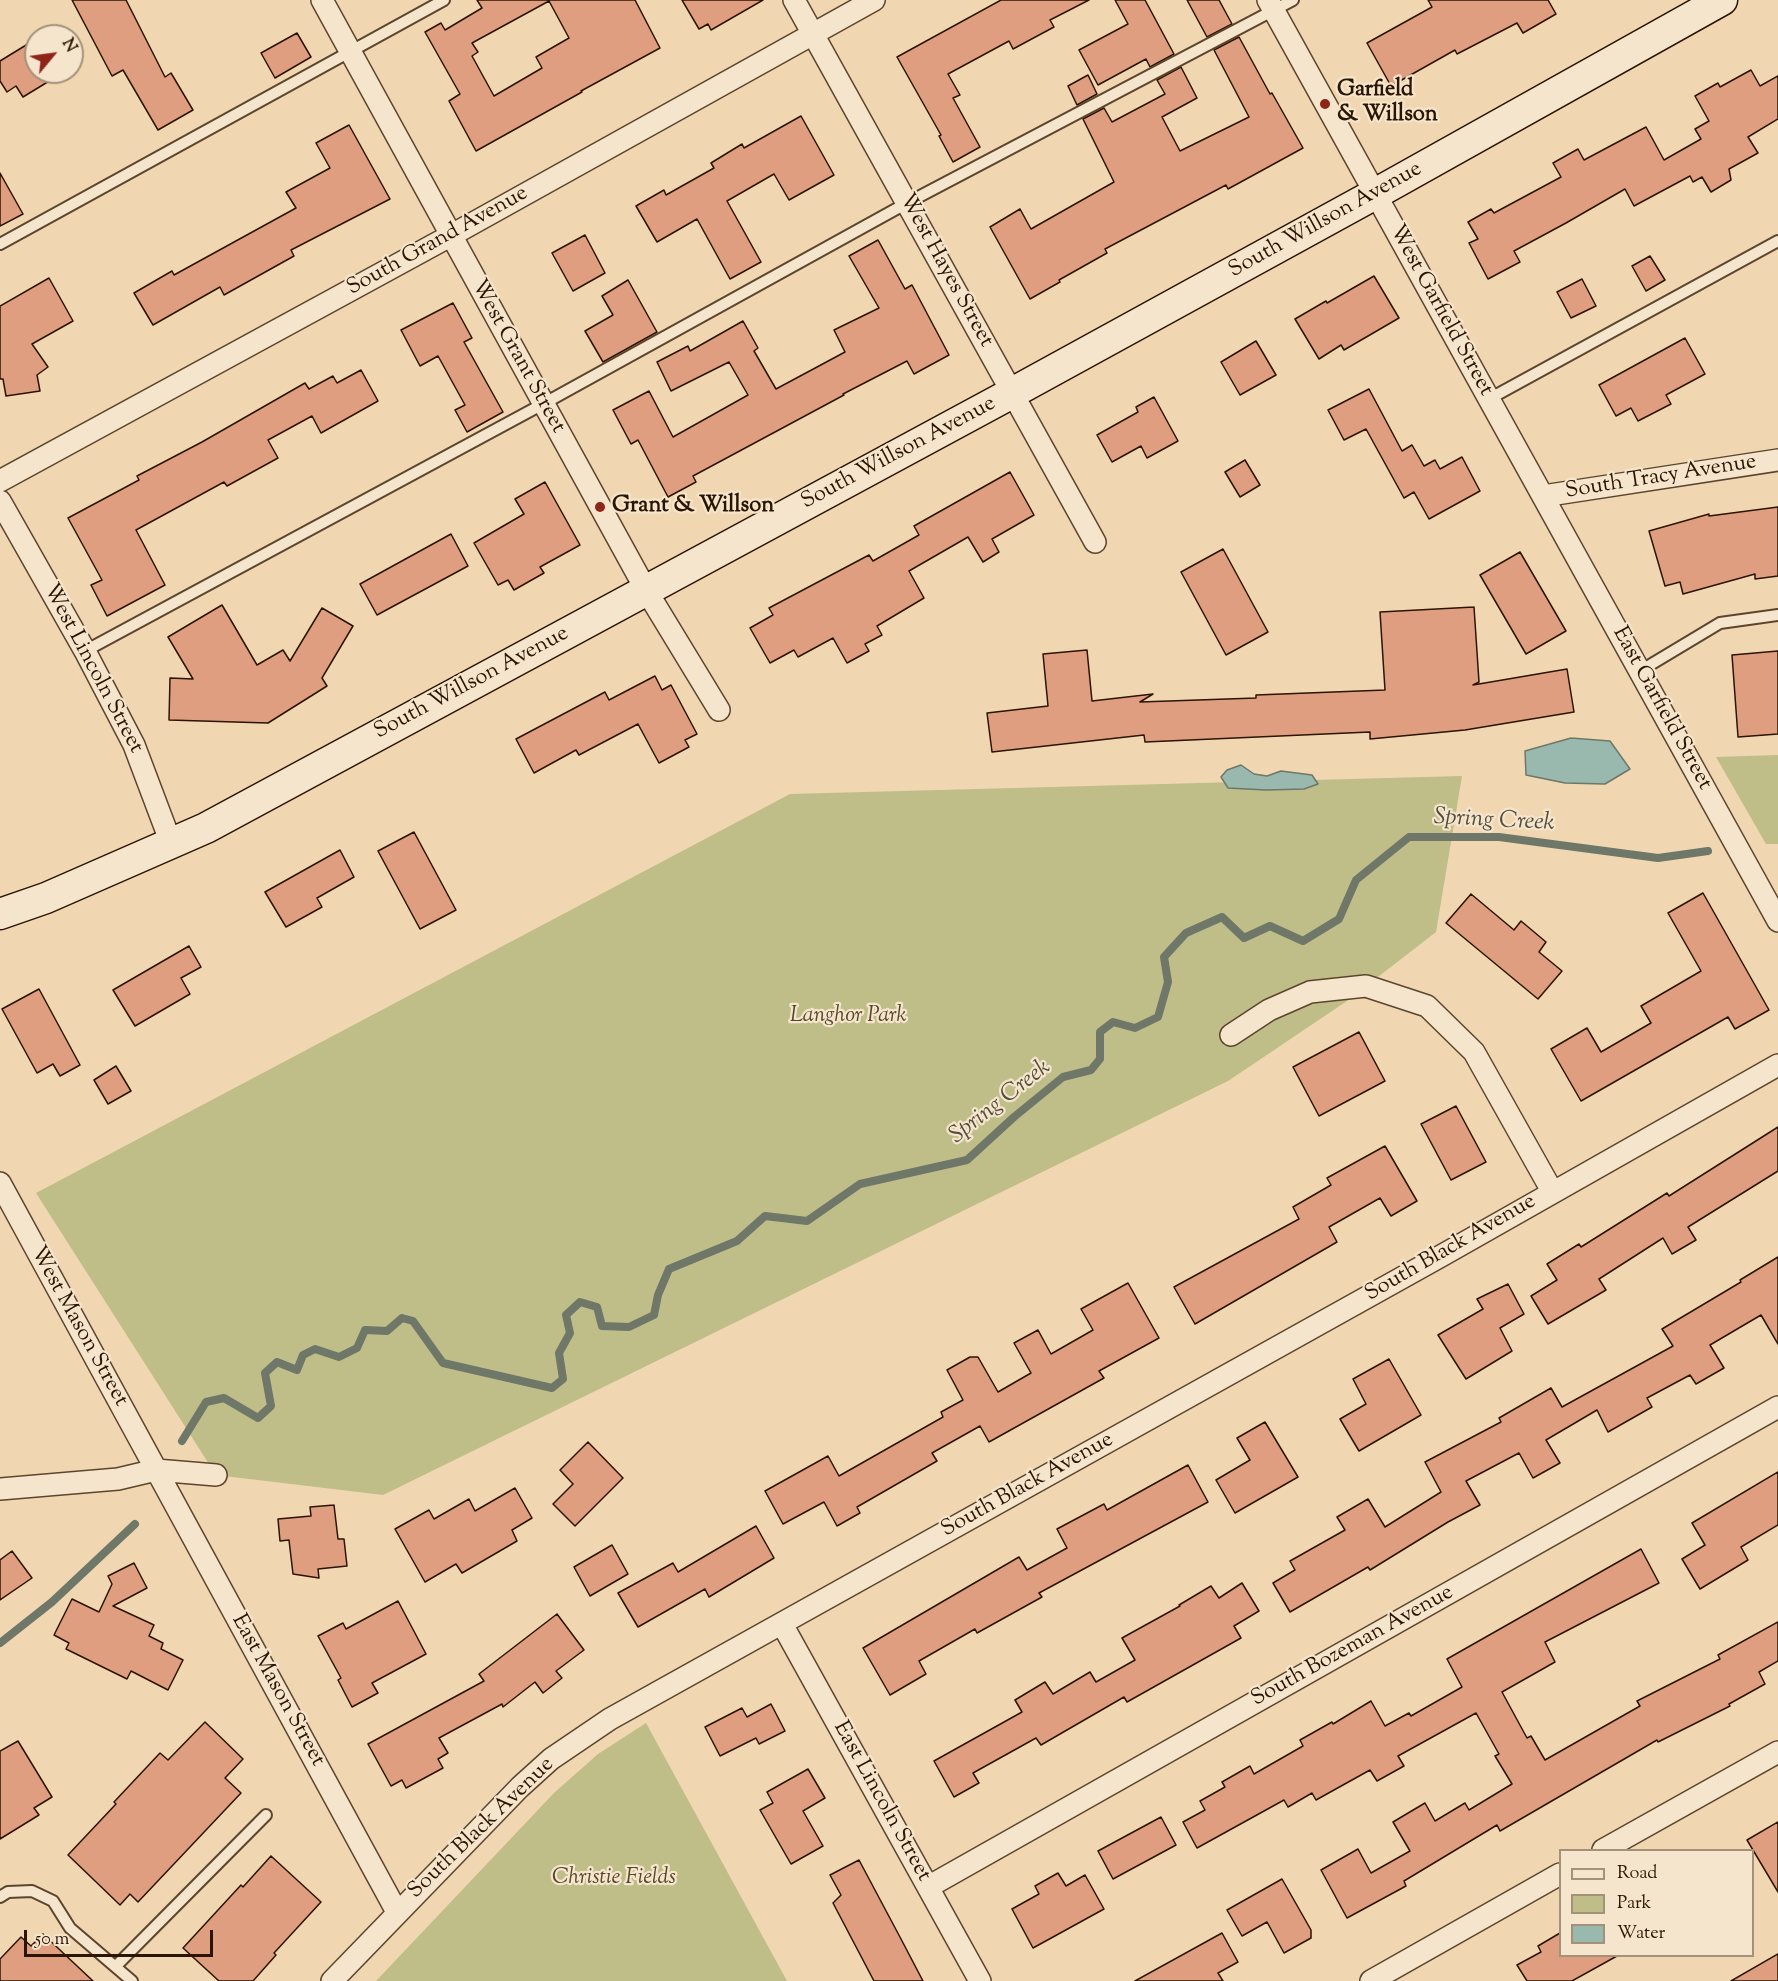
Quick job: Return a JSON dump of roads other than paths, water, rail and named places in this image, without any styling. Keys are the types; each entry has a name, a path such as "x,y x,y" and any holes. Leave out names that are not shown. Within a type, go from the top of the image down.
{"main road":[{"name":"South Willson Avenue","path":"0,914 46,898 206,828 1012,393 1722,0"}],"street":[{"name":"West Grant Street","path":"321,0 646,590 719,711"},
{"name":"West Hayes Street","path":"794,0 1095,542"},
{"name":"South Grand Avenue","path":"0,481 450,236 874,0"},
{"name":"West Garfield Street","path":"1271,5 1543,496"},
{"name":"South Tracy Avenue","path":"1543,496 1778,460"},
{"name":"East Garfield Street","path":"1543,496 1778,921"},
{"name":"West Lincoln Street","path":"0,501 85,651 134,745 171,843"},
{"path":"1231,1035 1269,1011 1310,992 1366,986 1427,1006 1474,1052 1552,1191"},
{"name":"South Black Avenue","path":"333,1981 520,1787 551,1759 610,1719 1441,1256 1552,1191 1778,1065"},
{"name":"West Mason Street","path":"0,1184 156,1470"},
{"name":"South Bozeman Avenue","path":"928,1887 1778,1407"},
{"path":"0,1489 118,1479 156,1470 216,1475"},
{"name":"East Mason Street","path":"156,1470 398,1912"},
{"name":"East Lincoln Street","path":"782,1624 980,1981"},
{"path":"1607,1849 1778,1752"},
{"path":"1371,1981 1559,1876"}],"lane":[{"path":"0,244 444,0"},
{"path":"85,651 543,404 1271,5 1293,0"},
{"path":"1489,399 1778,241"},
{"path":"1640,671 1720,623 1778,615"},
{"path":"116,1966 266,1815"},
{"path":"0,1896 8,1892 32,1891 52,1901 70,1928 132,1981"}],"water":[{"path":"1571,738 1610,741 1630,769 1605,784 1565,783 1526,775 1525,751"},
{"path":"1241,765 1254,774 1267,776 1281,771 1312,775 1318,784 1304,789 1228,788 1221,777 1227,770"}],"waterway":[{"name":"Spring Creek","path":"182,1441 206,1402 224,1398 258,1418 271,1406 265,1373 277,1362 297,1370 303,1355 315,1349 339,1357 357,1348 365,1330 387,1331 402,1318 413,1321 443,1363 552,1388 563,1379 559,1353 570,1333 566,1315 580,1302 597,1307 602,1326 629,1327 654,1315 658,1295 669,1269 737,1241 765,1216 807,1221 860,1184 967,1160 1063,1077 1091,1070 1100,1059 1100,1032 1113,1022 1135,1028 1158,1017 1168,982 1164,957 1186,933 1222,917 1244,938 1270,926 1303,941 1339,919 1356,880 1409,837 1499,837 1658,858 1708,851"},
{"name":"Spring Creek","path":"0,1643 52,1602 135,1524"}],"place":[{"name":"Garfield & Willson","path":"1325,104"},
{"name":"Grant & Willson","path":"600,507"}],"park label":[{"name":"Langhor Park","path":"848,1017"},
{"name":"Christie Fields","path":"614,1879"}]}
